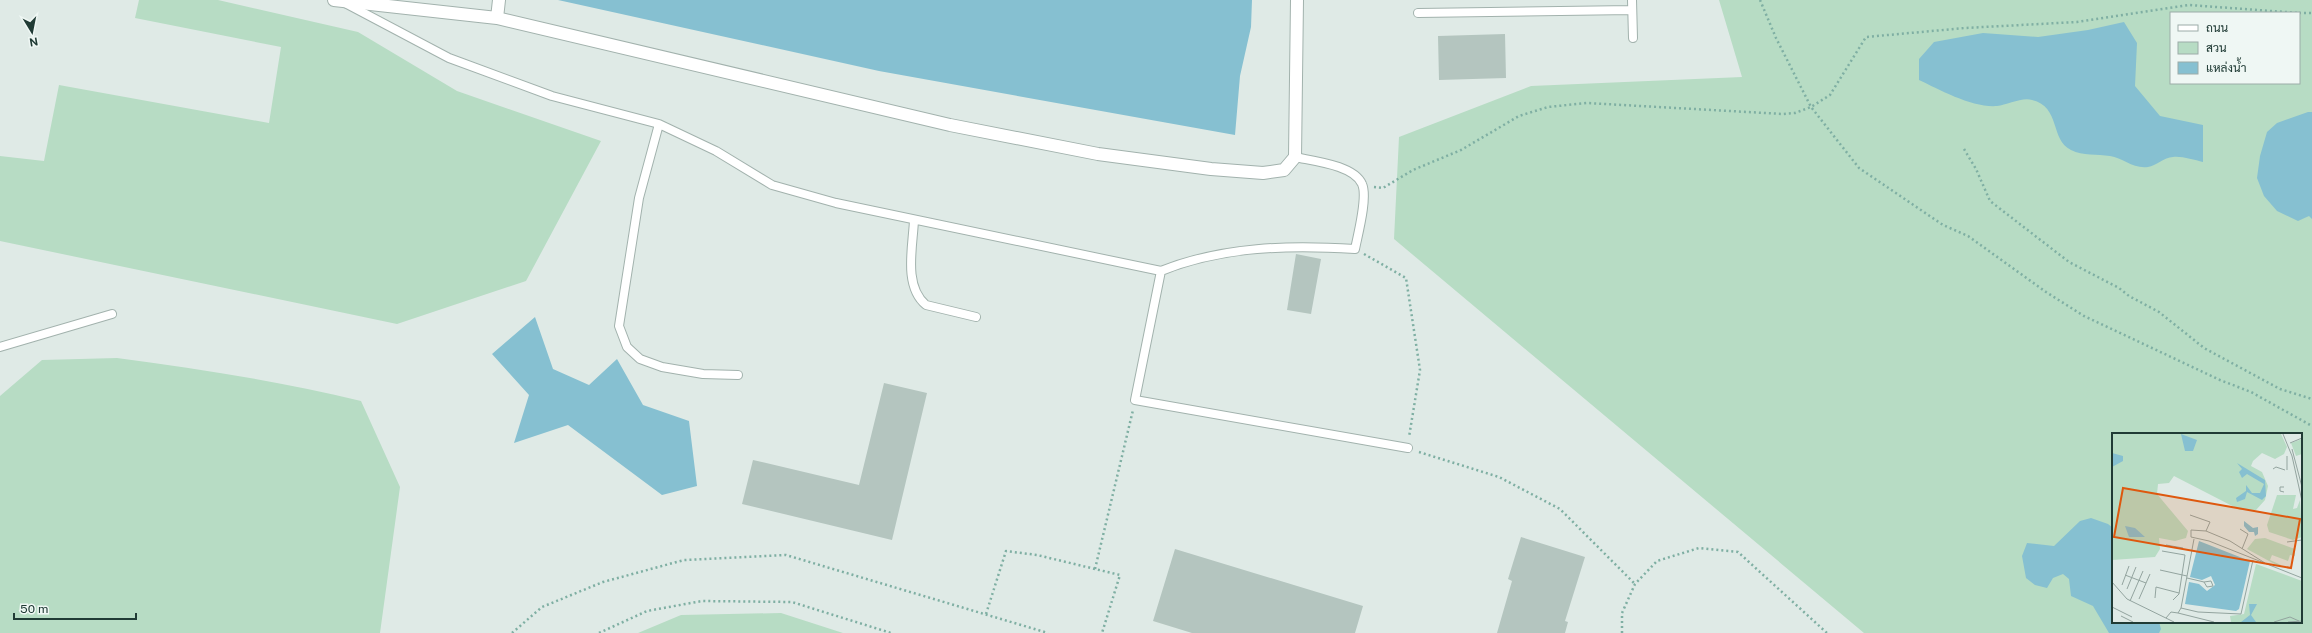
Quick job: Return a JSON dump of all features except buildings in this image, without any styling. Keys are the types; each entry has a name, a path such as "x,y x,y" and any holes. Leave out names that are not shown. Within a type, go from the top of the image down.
{"street":[{"path":"497,18 498,0"},
{"path":"338,1 497,18 950,125 1098,154 1211,169 1263,173 1284,170 1295,157 1298,0"}],"lane":[{"path":"1632,0 1633,38"},
{"path":"338,1 449,58 552,96 659,124 716,151 772,185 836,203 1161,271 1183,262 1226,253 1263,248 1306,246 1355,249 1364,197 1362,184 1355,176 1337,166 1295,157"},
{"path":"1418,13 1632,10"},
{"path":"659,124 639,198 619,326 627,347 640,359 662,367 703,374 738,375"},
{"path":"914,220 912,282 920,300 926,305 976,317"},
{"path":"1161,271 1135,400 1408,448"},
{"path":"0,347 112,314"}],"path":[{"path":"1760,0 1776,38 1811,107 1859,168 1943,225 1968,236 2046,292 2084,316 2220,380 2251,392 2312,426"},
{"path":"1362,184 1383,188 1413,170 1461,150 1519,116 1548,107 1587,103 1783,114 1795,113 1811,107 1830,95 1866,36 1965,28 2077,22 2189,5 2285,12"},
{"path":"2300,13 2312,13"},
{"path":"1964,149 1976,169 1990,201 2069,262 2119,288 2129,296 2159,312 2204,348 2280,389 2312,399"},
{"path":"1355,249 1406,278 1420,370 1408,448 1498,477 1560,508 1635,584"},
{"path":"1095,569 1135,400"},
{"path":"1622,633 1622,613 1635,584 1656,561 1699,548 1738,552 1827,633"},
{"path":"986,614 1006,552 1037,555 1120,575 1102,633"},
{"path":"512,633 542,607 603,582 684,560 786,555 1048,633"},
{"path":"599,633 647,611 702,601 792,602 891,633"}],"green space":[{"path":"139,0 218,0 358,32 457,91 601,141 526,281 397,324 0,241 0,156 44,161 59,85 269,123 281,47 135,18"},
{"path":"1719,0 2312,0 2312,633 1864,633 1394,239 1399,137 1531,86 1742,77"},
{"path":"117,358 239,376 300,387 361,401 400,487 380,633 0,633 0,396 42,360"},
{"path":"781,613 843,633 638,633 681,615"}],"water":[{"path":"558,0 1252,0 1251,27 1240,76 1235,135 879,71"},
{"path":"2124,22 2137,43 2135,86 2160,116 2203,125 2203,162 2170,157 2151,166 2143,167 2133,165 2115,157 2076,152 2064,145 2060,139 2052,116 2041,104 2028,99 1997,106 1988,106 1957,98 1919,80 1919,59 1934,42 1983,33 2038,37 2088,30"},
{"path":"2312,112 2312,219 2309,216 2298,221 2277,211 2264,196 2257,178 2260,156 2267,132 2277,123"},
{"path":"535,317 553,369 589,385 617,359 643,405 689,421 697,486 662,495 568,425 514,443 529,395 492,354"},
{"path":"2091,518 2108,524 2112,527 2112,623 2159,623 2161,629 2159,633 2109,633 2093,606 2071,596 2069,579 2063,574 2053,578 2047,588 2035,585 2026,578 2022,556 2027,543 2054,546 2080,521"}]}
